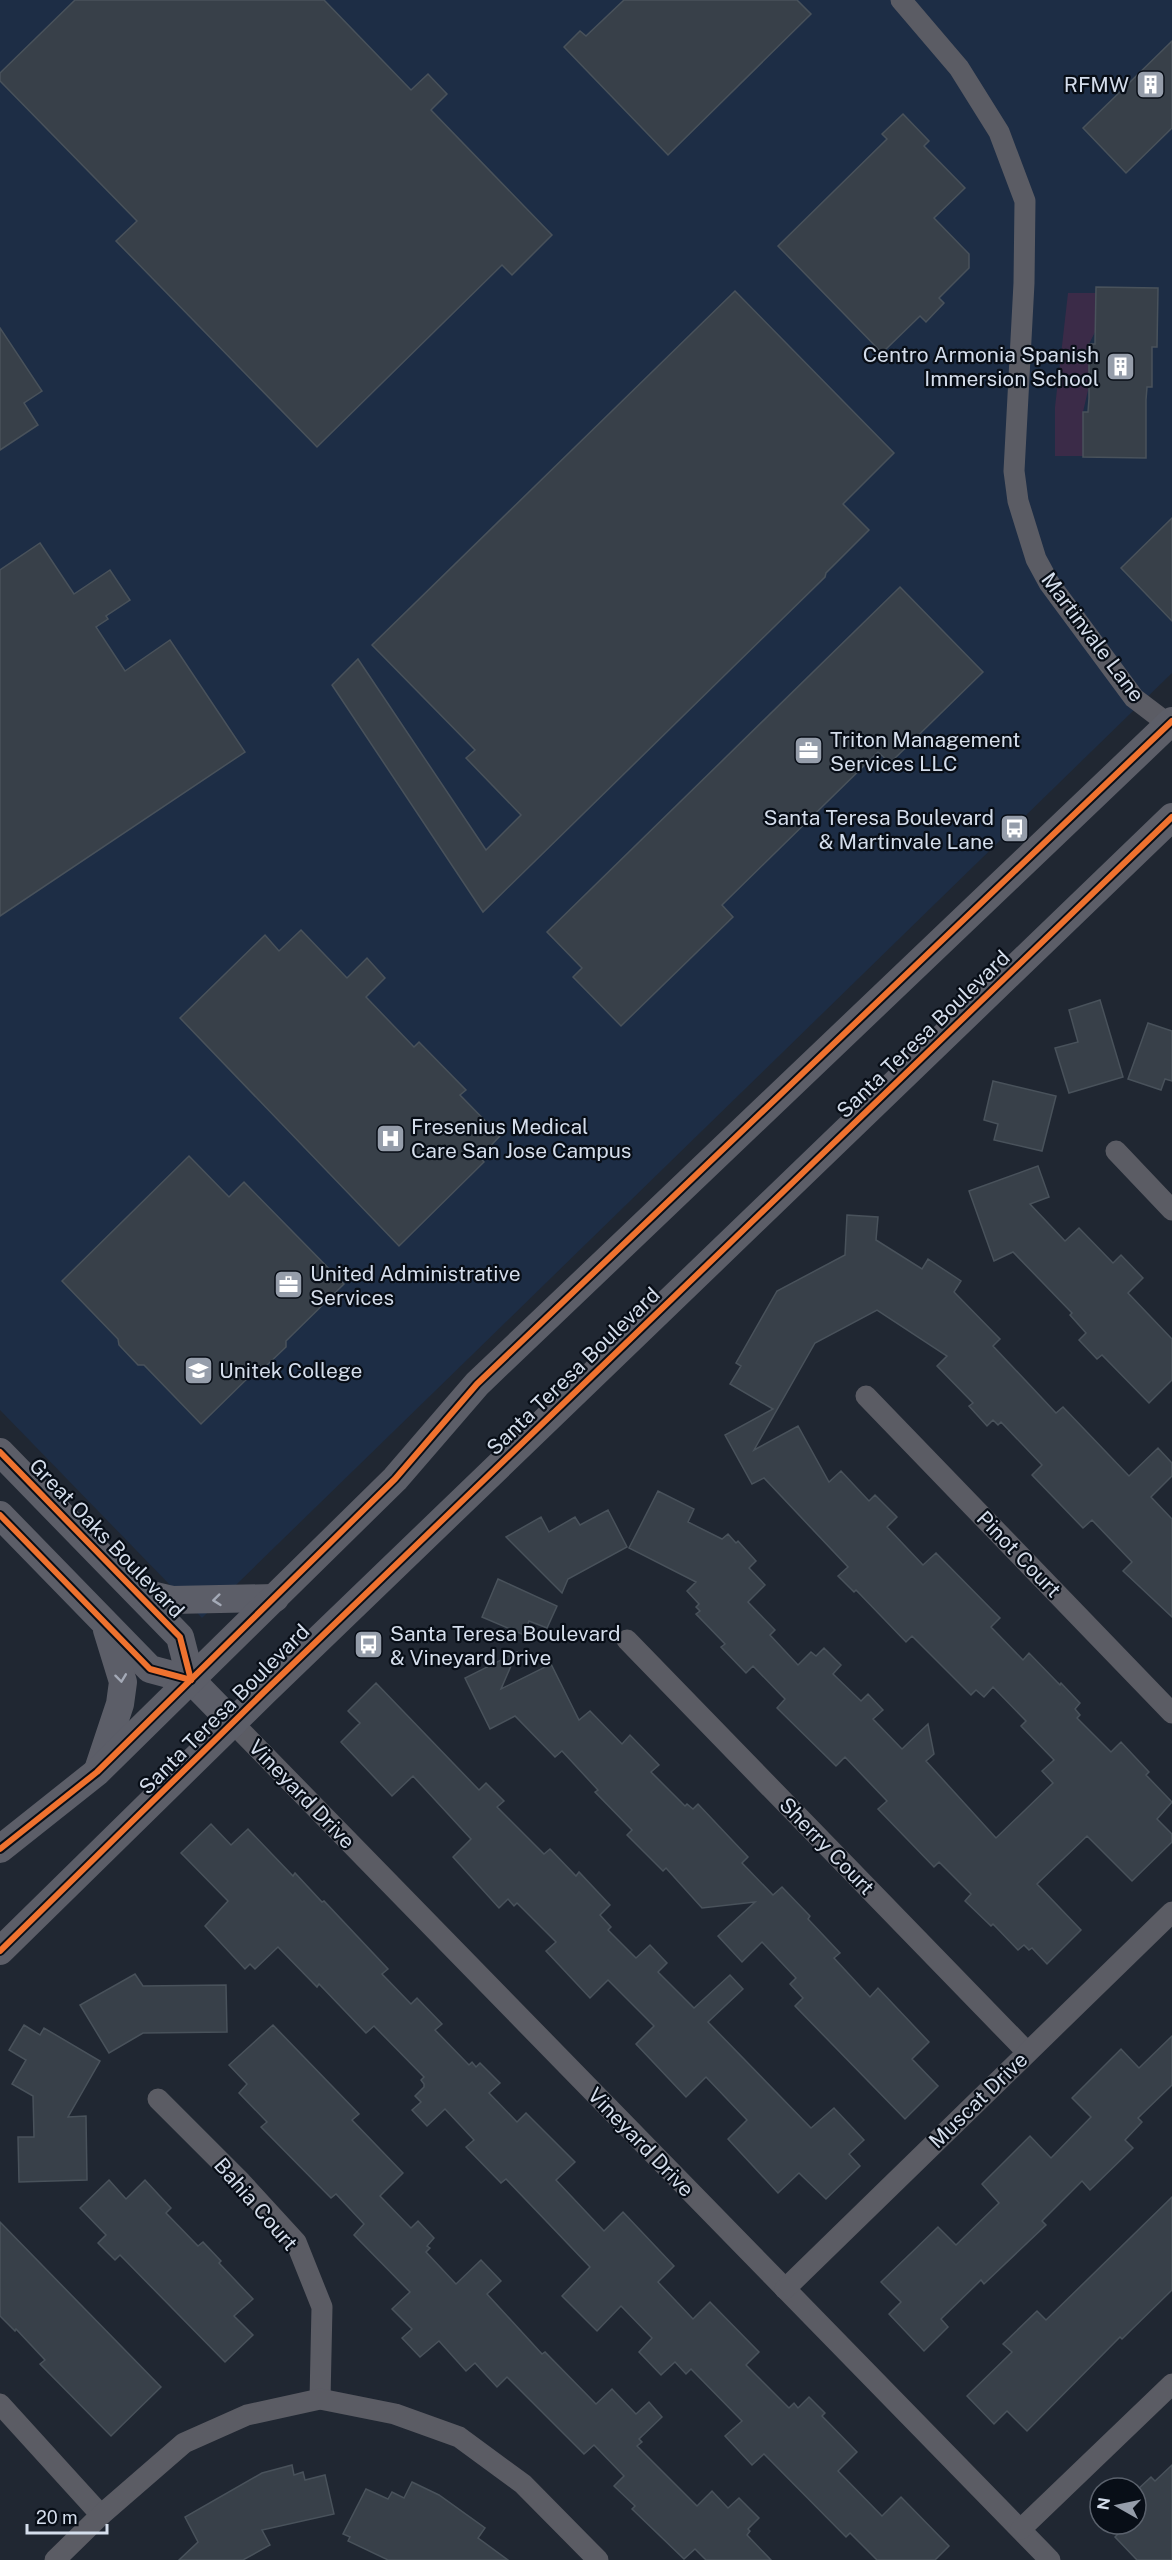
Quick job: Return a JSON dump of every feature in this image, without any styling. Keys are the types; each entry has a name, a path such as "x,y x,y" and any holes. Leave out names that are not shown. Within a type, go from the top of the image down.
{"main road":[{"name":"Santa Teresa Boulevard","path":"0,1849 97,1772 395,1479 477,1384 1170,724"},
{"name":"Santa Teresa Boulevard","path":"0,1951 233,1723 1172,817"},
{"name":"Great Oaks Boulevard","path":"0,1452 180,1637 191,1680 233,1723"},
{"path":"0,1515 150,1669 191,1680"},
{"path":"138,1592 172,1600 275,1598"},
{"path":"97,1772 120,1704 123,1682 104,1622"}],"street":[{"name":"Martinvale Lane","path":"901,0 959,68 999,132 1025,201 1024,283 1014,471 1018,501 1036,559 1048,583 1134,698 1170,724"},
{"path":"1116,1151 1172,1210"},
{"name":"Pinot Court","path":"866,1396 1172,1713"},
{"name":"Sherry Court","path":"627,1640 1027,2052"},
{"name":"Vineyard Drive","path":"233,1723 1050,2560"},
{"name":"Muscat Drive","path":"785,2289 1172,1912"},
{"name":"Bahia Court","path":"158,2099 241,2182 296,2242 322,2307 320,2399"},
{"path":"1021,2529 1172,2384"},
{"path":"55,2560 101,2515 184,2443 247,2415 320,2399 395,2414 459,2437 523,2484 598,2560"},
{"path":"0,2404 101,2515"}],"shaded area":[{"path":"0,0 1172,0 1172,673 202,1618 0,1410"},
{"path":"1068,293 1096,293 1095,332 1089,344 1089,386 1083,412 1083,456 1055,456 1055,407"}],"building":[{"path":"75,0 324,0 411,90 428,74 447,94 431,110 552,235 512,275 502,265 317,447 116,241 137,221 0,81 0,73"},
{"path":"624,0 797,0 811,14 668,155 564,47 580,31 586,36"},
{"name":"RFMW","path":"1172,41 1172,128 1126,173 1083,128"},
{"path":"903,114 929,141 924,146 965,188 934,218 969,254 969,268 939,298 944,303 926,322 920,316 882,353 778,246 887,139 882,134"},
{"name":"Centro Armonia Spanish Immersion School","path":"1096,287 1158,288 1157,347 1152,347 1152,387 1147,387 1146,400 1146,458 1083,457 1083,412 1088,412 1089,344 1095,344"},
{"path":"735,291 894,453 843,504 869,530 826,573 825,577 483,912 332,685 358,659 486,850 521,815 466,758 475,750 372,645"},
{"path":"0,328 42,391 24,403 38,425 0,450"},
{"path":"1172,518 1172,621 1121,568"},
{"path":"40,543 74,594 110,570 130,600 106,616 108,619 96,627 125,671 170,640 245,752 0,916 0,570"},
{"path":"900,587 983,672 890,763 878,752 722,905 733,917 621,1026 573,977 582,968 547,932"},
{"path":"301,930 347,978 367,958 385,978 366,997 414,1047 419,1042 466,1090 460,1095 500,1136 480,1157 484,1162 399,1246 180,1018 265,935 279,951"},
{"path":"1100,1000 1123,1077 1069,1093 1055,1048 1078,1042 1069,1010"},
{"path":"1148,1023 1172,1031 1172,1081 1165,1079 1161,1090 1128,1079"},
{"path":"993,1081 1056,1096 1042,1151 994,1140 998,1124 984,1120"},
{"path":"189,1156 229,1197 244,1182 344,1284 286,1341 286,1347 265,1367 260,1366 201,1424 144,1365 138,1365 119,1345 118,1339 62,1281"},
{"path":"1038,1166 1049,1197 1030,1204 1065,1241 1079,1228 1113,1263 1121,1255 1143,1278 1128,1293 1172,1339 1172,1380 1149,1403 1102,1355 1097,1359 1079,1340 1086,1333 1070,1315 1072,1313 1013,1252 994,1261 969,1191"},
{"path":"847,1215 878,1217 876,1240 922,1269 928,1259 961,1281 954,1292 1000,1339 993,1346 1056,1413 1063,1407 1129,1476 1158,1448 1172,1463 1172,1476 1151,1497 1172,1519 1172,1617 1123,1571 1132,1562 1092,1520 1083,1528 1032,1475 1042,1465 1001,1422 998,1425 993,1420 987,1426 969,1406 973,1403 937,1366 947,1356 877,1310 815,1343 754,1450 798,1426 829,1482 841,1471 869,1501 875,1495 897,1517 887,1527 923,1565 936,1553 1000,1618 991,1627 1023,1660 1029,1653 1080,1703 1075,1709 1080,1715 1077,1718 1111,1752 1121,1742 1149,1772 1146,1775 1172,1802 1157,1819 1172,1834 1172,1842 1132,1881 1087,1836 1037,1884 1081,1930 1047,1964 1032,1948 1029,1950 1024,1945 1018,1950 993,1924 991,1926 965,1901 971,1894 939,1862 934,1867 878,1809 887,1801 845,1757 836,1766 777,1708 785,1699 753,1666 746,1673 721,1647 725,1644 696,1614 700,1611 696,1607 699,1604 687,1591 696,1582 629,1548 658,1491 694,1509 688,1522 722,1539 728,1534 736,1543 738,1541 756,1561 749,1568 765,1585 748,1602 775,1630 770,1635 798,1665 811,1652 816,1656 824,1648 841,1665 833,1674 861,1701 868,1694 883,1710 873,1719 902,1749 928,1724 934,1754 926,1761 996,1838 1053,1783 1042,1771 1054,1760 1021,1726 1026,1721 993,1687 984,1697 976,1690 971,1695 912,1636 906,1642 856,1590 854,1592 838,1576 848,1567 764,1478 752,1484 725,1435 773,1409 730,1384 741,1366 736,1363 777,1291 845,1255"},
{"path":"608,1510 627,1547 568,1579 562,1593 506,1537 541,1517 549,1532 575,1517 580,1525"},
{"path":"498,1579 557,1606 547,1628 529,1621 524,1635 482,1617"},
{"path":"517,1652 501,1689 551,1664 579,1720 590,1711 622,1744 630,1735 659,1765 651,1772 685,1806 687,1804 693,1809 698,1804 748,1857 742,1863 773,1895 782,1887 810,1916 808,1919 840,1953 834,1958 870,1997 878,1988 929,2042 912,2059 938,2086 905,2119 795,2006 803,1998 790,1984 796,1978 762,1942 742,1962 718,1936 755,1902 702,1908 666,1868 663,1871 627,1835 632,1830 595,1792 598,1790 562,1751 555,1757 515,1716 490,1729 465,1678"},
{"path":"376,1683 479,1790 486,1783 504,1801 497,1807 544,1854 550,1849 576,1876 579,1872 610,1905 600,1915 611,1927 608,1930 636,1958 650,1945 667,1963 658,1972 694,2008 730,1975 743,1989 708,2022 811,2128 834,2108 864,2140 849,2154 860,2166 826,2199 799,2173 778,2193 728,2139 747,2120 706,2077 686,2097 636,2044 654,2026 608,1980 590,1998 546,1951 556,1942 517,1903 514,1906 508,1899 499,1908 453,1857 471,1839 413,1776 392,1796 341,1742 360,1723 348,1711"},
{"path":"211,1824 231,1845 248,1829 293,1876 295,1873 322,1902 324,1901 388,1969 382,1974 411,2004 417,1998 442,2024 435,2030 469,2065 472,2062 476,2067 480,2063 500,2083 489,2093 517,2122 526,2113 575,2162 556,2180 604,2231 623,2212 674,2266 658,2282 693,2319 710,2302 759,2352 746,2365 789,2408 794,2403 798,2408 809,2397 825,2413 822,2416 857,2452 838,2471 882,2516 901,2497 949,2546 935,2560 877,2560 850,2533 846,2537 764,2454 752,2465 725,2436 742,2421 691,2369 686,2374 675,2362 661,2375 639,2352 652,2338 621,2306 597,2331 562,2296 590,2267 506,2179 501,2183 466,2147 474,2140 445,2109 427,2126 412,2110 421,2102 415,2096 424,2087 421,2080 424,2077 374,2026 366,2033 319,1984 317,1987 278,1947 255,1969 250,1964 245,1969 205,1926 228,1901 181,1853"},
{"path":"135,1974 143,1986 226,1985 227,2032 143,2033 109,2053 80,2005"},
{"path":"24,2025 40,2035 44,2028 100,2061 68,2117 86,2116 87,2180 19,2182 18,2137 34,2137 33,2096 12,2084 26,2060 9,2050"},
{"path":"273,2025 359,2114 352,2120 403,2173 380,2196 411,2228 418,2221 434,2238 427,2246 430,2248 426,2252 456,2284 481,2260 501,2281 487,2294 542,2354 545,2352 596,2404 612,2389 636,2414 649,2402 662,2417 639,2439 642,2442 637,2446 697,2506 712,2491 728,2508 739,2498 759,2518 748,2529 750,2531 747,2535 771,2560 706,2560 695,2549 684,2559 632,2509 635,2506 614,2486 624,2476 594,2445 584,2454 507,2377 497,2387 475,2363 466,2371 439,2341 420,2357 402,2338 412,2329 392,2309 410,2292 354,2235 364,2224 336,2194 331,2198 261,2127 267,2122 239,2093 247,2084 229,2065"},
{"path":"1172,2036 1172,2085 1138,2118 1142,2122 1125,2140 1133,2148 1090,2190 1082,2181 1042,2221 1046,2225 984,2284 981,2280 941,2319 948,2327 924,2351 889,2314 901,2302 881,2282 938,2227 956,2245 999,2203 982,2184 1030,2136 1051,2158 1091,2117 1072,2098 1121,2049 1139,2068"},
{"path":"109,2180 126,2199 145,2180 171,2208 166,2213 198,2246 203,2242 221,2261 219,2263 253,2299 234,2316 253,2335 225,2362 120,2255 115,2260 98,2243 106,2235 80,2208"},
{"path":"1172,2197 1172,2290 1122,2339 1120,2337 1027,2431 1007,2411 994,2424 967,2396 1012,2352 1003,2344 1037,2311 1046,2320"},
{"path":"0,2222 161,2387 111,2436 40,2364 45,2360 16,2329 15,2331 0,2316"},
{"path":"292,2465 294,2475 303,2472 305,2480 325,2475 334,2514 262,2530 270,2545 243,2560 179,2560 198,2542 185,2517 262,2473"},
{"path":"1172,2465 1172,2560 1137,2560 1115,2537 1148,2536 1148,2480 1151,2477 1155,2481"},
{"path":"412,2482 439,2495 485,2528 478,2538 508,2560 388,2560 348,2541 350,2537 343,2534 366,2489 388,2499 392,2492 404,2498"}],"cycle path":[{"path":"0,1849 97,1772 395,1479 477,1384 1172,721"},
{"path":"0,1951 264,1692 1172,817"},
{"path":"0,1452 180,1637 191,1680"},
{"path":"0,1515 150,1669 191,1680"}],"place":[{"name":"RFMW","path":"1150,84"},
{"name":"Centro Armonia Spanish Immersion School","path":"1120,366"},
{"name":"Triton Management Services LLC","path":"809,751"},
{"name":"Santa Teresa Boulevard & Martinvale Lane","path":"1015,829"},
{"name":"Fresenius Medical Care San Jose Campus","path":"390,1138"},
{"name":"United Administrative Services","path":"289,1285"},
{"name":"Unitek College","path":"198,1370"},
{"name":"Santa Teresa Boulevard & Vineyard Drive","path":"369,1645"}]}
